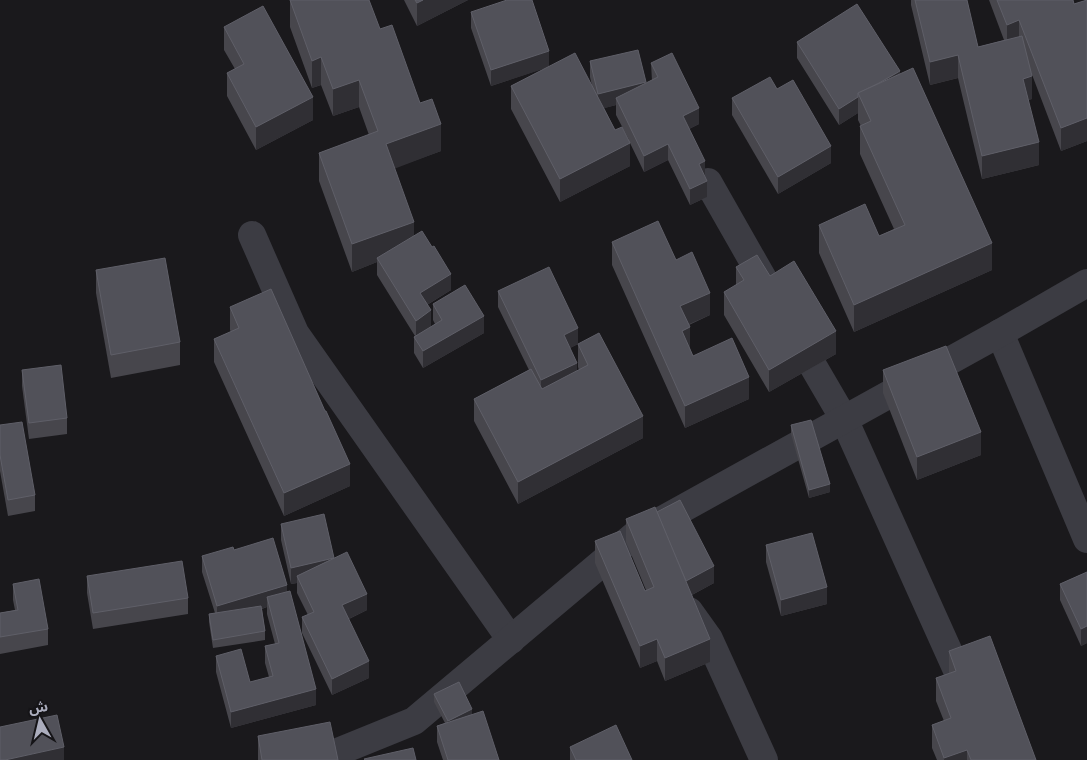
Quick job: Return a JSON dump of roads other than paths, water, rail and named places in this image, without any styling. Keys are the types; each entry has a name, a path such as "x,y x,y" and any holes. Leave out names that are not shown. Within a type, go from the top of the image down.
{"street":[{"path":"708,182 844,419 973,706"},
{"path":"252,235 295,333 511,640"},
{"path":"333,758 414,721 635,535 1087,283"},
{"path":"1000,333 1087,539"},
{"path":"635,535 652,559"},
{"path":"674,591 708,639 764,760"}]}
